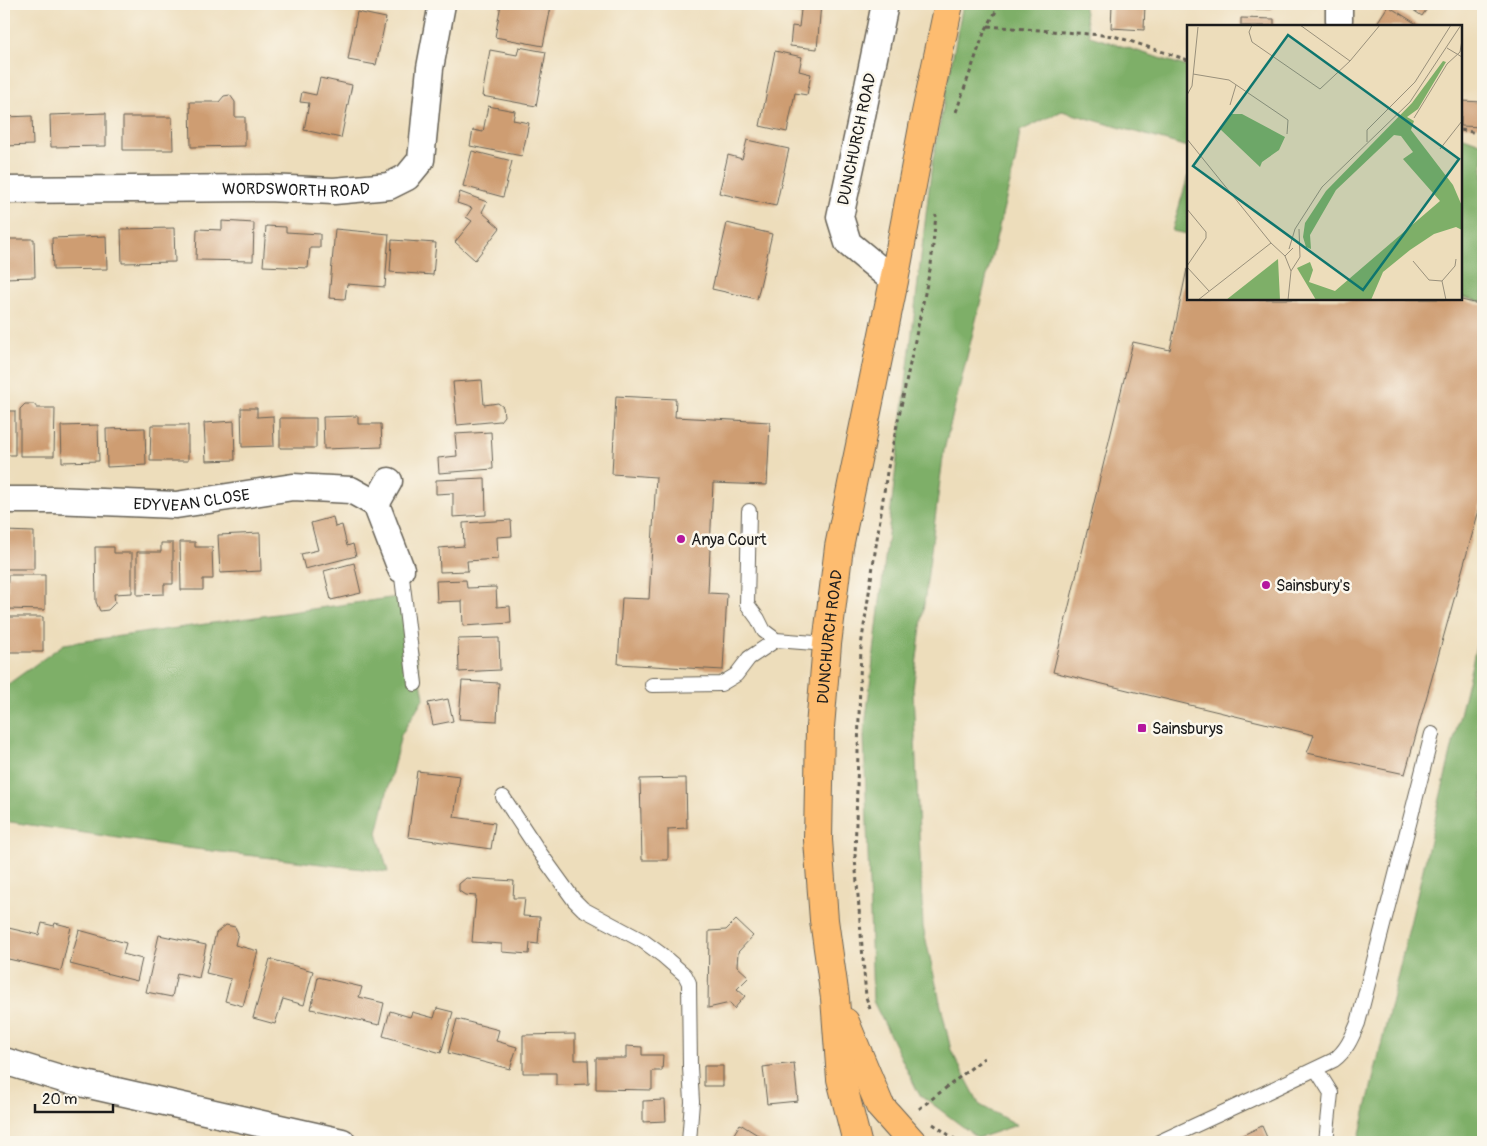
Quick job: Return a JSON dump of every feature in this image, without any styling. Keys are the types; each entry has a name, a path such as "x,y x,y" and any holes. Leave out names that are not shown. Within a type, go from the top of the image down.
{"highway":[{"name":"DUNCHURCH ROAD","path":"857,1142 841,1079 834,998 824,920 818,840 820,727 838,548 894,282 921,137 949,4"},
{"name":"DUNCHURCH ROAD","path":"834,998 880,1106 912,1142"}],"street":[{"name":"WORDSWORTH ROAD","path":"4,190 267,188 334,191 389,186 407,177 421,160 430,68 442,4"},
{"name":"DUNCHURCH ROAD","path":"884,4 840,217 848,243 894,282"},
{"path":"389,481 376,504 401,570"},
{"name":"EDYVEAN CLOSE","path":"4,500 176,505 292,487 351,490 376,504"},
{"path":"4,1061 63,1079 342,1142"}],"lane":[{"path":"750,511 747,604 764,631 776,640 827,644"},
{"path":"401,570 415,684"},
{"path":"652,685 721,684 736,675 749,658 776,640"},
{"path":"1159,1142 1316,1069 1342,1054 1350,1042 1358,1023 1432,734"},
{"path":"503,797 540,853 574,900 583,909 643,941 685,975 689,983 692,1102 689,1142"},
{"path":"1316,1069 1331,1093 1326,1142"}],"path":[{"path":"953,120 988,26 1000,4"},
{"path":"988,26 1114,36 1187,60"},
{"path":"1462,130 1483,134"},
{"path":"872,1015 866,997 855,858 861,646 887,472 931,265 937,206"},
{"path":"916,1111 984,1058"}],"green space":[{"path":"963,4 1083,4 1090,36 1187,67 1187,147 1062,111 1020,131 1016,158 944,450 913,689 923,927 951,1050 980,1105 1017,1125 978,1138 919,1094 873,1001 864,736 932,164"},
{"path":"1462,136 1483,144 1483,302 1462,297"},
{"path":"1187,179 1187,234 1172,231"},
{"path":"404,596 424,697 401,735 377,833 388,872 179,847 4,821 4,687 64,644"},
{"path":"1483,618 1483,1142 1358,1142"}],"building":[{"path":"501,4 534,4 551,7 543,46 495,37"},
{"path":"769,4 821,4 817,49 790,46 792,26 799,27 801,10 768,7"},
{"path":"1112,4 1145,4 1144,30 1111,28"},
{"path":"1239,4 1272,4 1272,9 1239,9"},
{"path":"1404,4 1430,4 1422,16"},
{"path":"1388,6 1418,25 1376,25"},
{"path":"357,12 386,18 376,65 348,60"},
{"path":"1241,18 1274,19 1274,25 1241,25"},
{"path":"519,47 546,52 536,106 482,96 490,50 517,55"},
{"path":"775,51 802,57 799,71 811,74 807,95 795,93 787,132 760,126"},
{"path":"320,78 352,85 341,138 304,130 309,103 300,102 302,92 316,95"},
{"path":"230,95 235,102 235,117 245,117 245,146 191,147 190,102 219,102 224,96"},
{"path":"1462,101 1483,102 1483,127 1462,126"},
{"path":"488,106 515,111 513,120 529,123 522,156 470,146 473,130 483,132"},
{"path":"106,113 106,146 51,147 50,115"},
{"path":"32,116 33,145 4,146 4,117"},
{"path":"123,117 172,117 173,150 123,150"},
{"path":"747,140 789,149 776,206 719,193 728,155 742,159"},
{"path":"472,151 512,161 503,197 463,186"},
{"path":"460,192 487,202 482,212 500,228 475,260 455,242 472,221 466,217 472,208 457,203"},
{"path":"222,221 254,223 253,261 196,260 197,229 222,230"},
{"path":"727,223 772,234 757,299 712,289"},
{"path":"266,226 286,227 286,232 320,234 320,248 310,248 308,268 263,266"},
{"path":"174,228 175,262 122,263 121,229"},
{"path":"335,229 389,234 385,287 347,284 345,299 329,298"},
{"path":"106,236 107,269 53,270 52,238"},
{"path":"4,239 34,239 35,277 4,278"},
{"path":"392,240 436,243 433,275 390,272"},
{"name":"Sainsbury's","path":"1187,269 1187,300 1461,300 1483,305 1483,496 1405,774 1307,753 1314,735 1053,672 1133,342 1170,350"},
{"path":"482,380 484,405 498,403 503,407 504,416 500,421 457,425 453,382"},
{"name":"Anya Court","path":"616,396 676,399 675,417 770,422 767,485 713,483 708,593 727,594 723,670 618,664 622,598 649,599 656,477 612,474"},
{"path":"25,404 34,404 37,408 55,408 54,456 20,456 20,409"},
{"path":"241,408 257,408 257,417 273,416 274,446 242,447"},
{"path":"4,411 15,411 15,455 4,455"},
{"path":"358,416 358,424 381,424 382,447 324,449 323,417"},
{"path":"280,418 316,418 316,448 280,448"},
{"path":"234,421 235,460 206,461 204,423"},
{"path":"98,425 99,461 62,462 61,426"},
{"path":"151,425 188,425 188,461 150,461"},
{"path":"145,428 146,465 107,467 106,429"},
{"path":"491,432 493,469 439,473 438,458 457,456 455,434"},
{"path":"485,478 486,515 453,517 453,493 436,494 436,480"},
{"path":"333,517 335,527 342,525 347,546 353,544 356,556 305,569 301,554 318,550 311,523"},
{"path":"511,520 512,536 497,537 498,559 467,561 468,571 440,572 439,548 464,546 463,523"},
{"path":"4,531 34,532 34,569 4,569"},
{"path":"260,533 261,571 220,573 218,535"},
{"path":"180,542 195,542 195,547 212,547 213,579 203,579 203,590 181,590"},
{"path":"161,543 173,543 173,584 164,584 164,594 137,595 137,552 161,552"},
{"path":"95,547 114,547 114,553 132,553 132,593 114,594 115,603 108,610 100,611 96,602"},
{"path":"354,563 361,593 331,600 324,571"},
{"path":"8,575 45,575 45,610 7,609"},
{"path":"466,580 467,588 496,587 497,607 510,606 511,623 463,626 462,601 437,602 436,581"},
{"path":"6,617 43,617 43,652 6,652"},
{"path":"499,638 500,670 459,672 458,639"},
{"path":"462,681 499,683 497,721 459,719"},
{"path":"448,699 453,721 433,725 428,703"},
{"path":"417,771 460,776 454,817 495,823 491,849 408,837"},
{"path":"686,778 687,828 668,829 668,860 642,860 640,779"},
{"path":"466,878 514,881 513,898 525,898 523,916 540,917 538,944 530,943 529,954 502,952 502,944 472,942 476,896 465,895 459,891 459,884"},
{"path":"736,920 753,936 738,952 737,966 749,977 737,989 745,996 734,1009 730,1003 708,1008 709,931 726,930"},
{"path":"42,923 54,926 55,923 71,927 61,971 4,958 4,927 39,935"},
{"path":"226,925 235,927 238,933 235,945 258,951 243,1006 225,1001 231,979 206,973 216,933"},
{"path":"79,930 126,943 123,954 142,959 137,981 70,964"},
{"path":"159,935 206,945 199,978 177,973 172,997 146,992"},
{"path":"270,959 313,971 304,1005 283,999 275,1024 253,1018"},
{"path":"318,977 362,987 359,997 384,1003 379,1025 311,1009"},
{"path":"437,1008 453,1012 441,1053 383,1036 390,1011 410,1017 412,1012 434,1018"},
{"path":"457,1019 499,1030 496,1041 517,1047 510,1069 448,1053"},
{"path":"575,1034 575,1060 588,1060 589,1084 556,1085 556,1073 523,1073 523,1035"},
{"path":"626,1046 642,1047 642,1055 663,1055 662,1071 652,1071 652,1090 596,1089 596,1058 626,1058"},
{"path":"794,1063 798,1101 767,1104 763,1067"},
{"path":"704,1066 723,1066 723,1086 704,1086"},
{"path":"665,1100 666,1121 643,1122 643,1101"},
{"path":"740,1124 769,1142 729,1142"},
{"path":"1262,1126 1269,1142 1228,1142"}],"place":[{"name":"Anya Court","path":"681,539"},
{"name":"Sainsbury's","path":"1266,585"},
{"name":"Sainsburys","path":"1142,728"}]}
